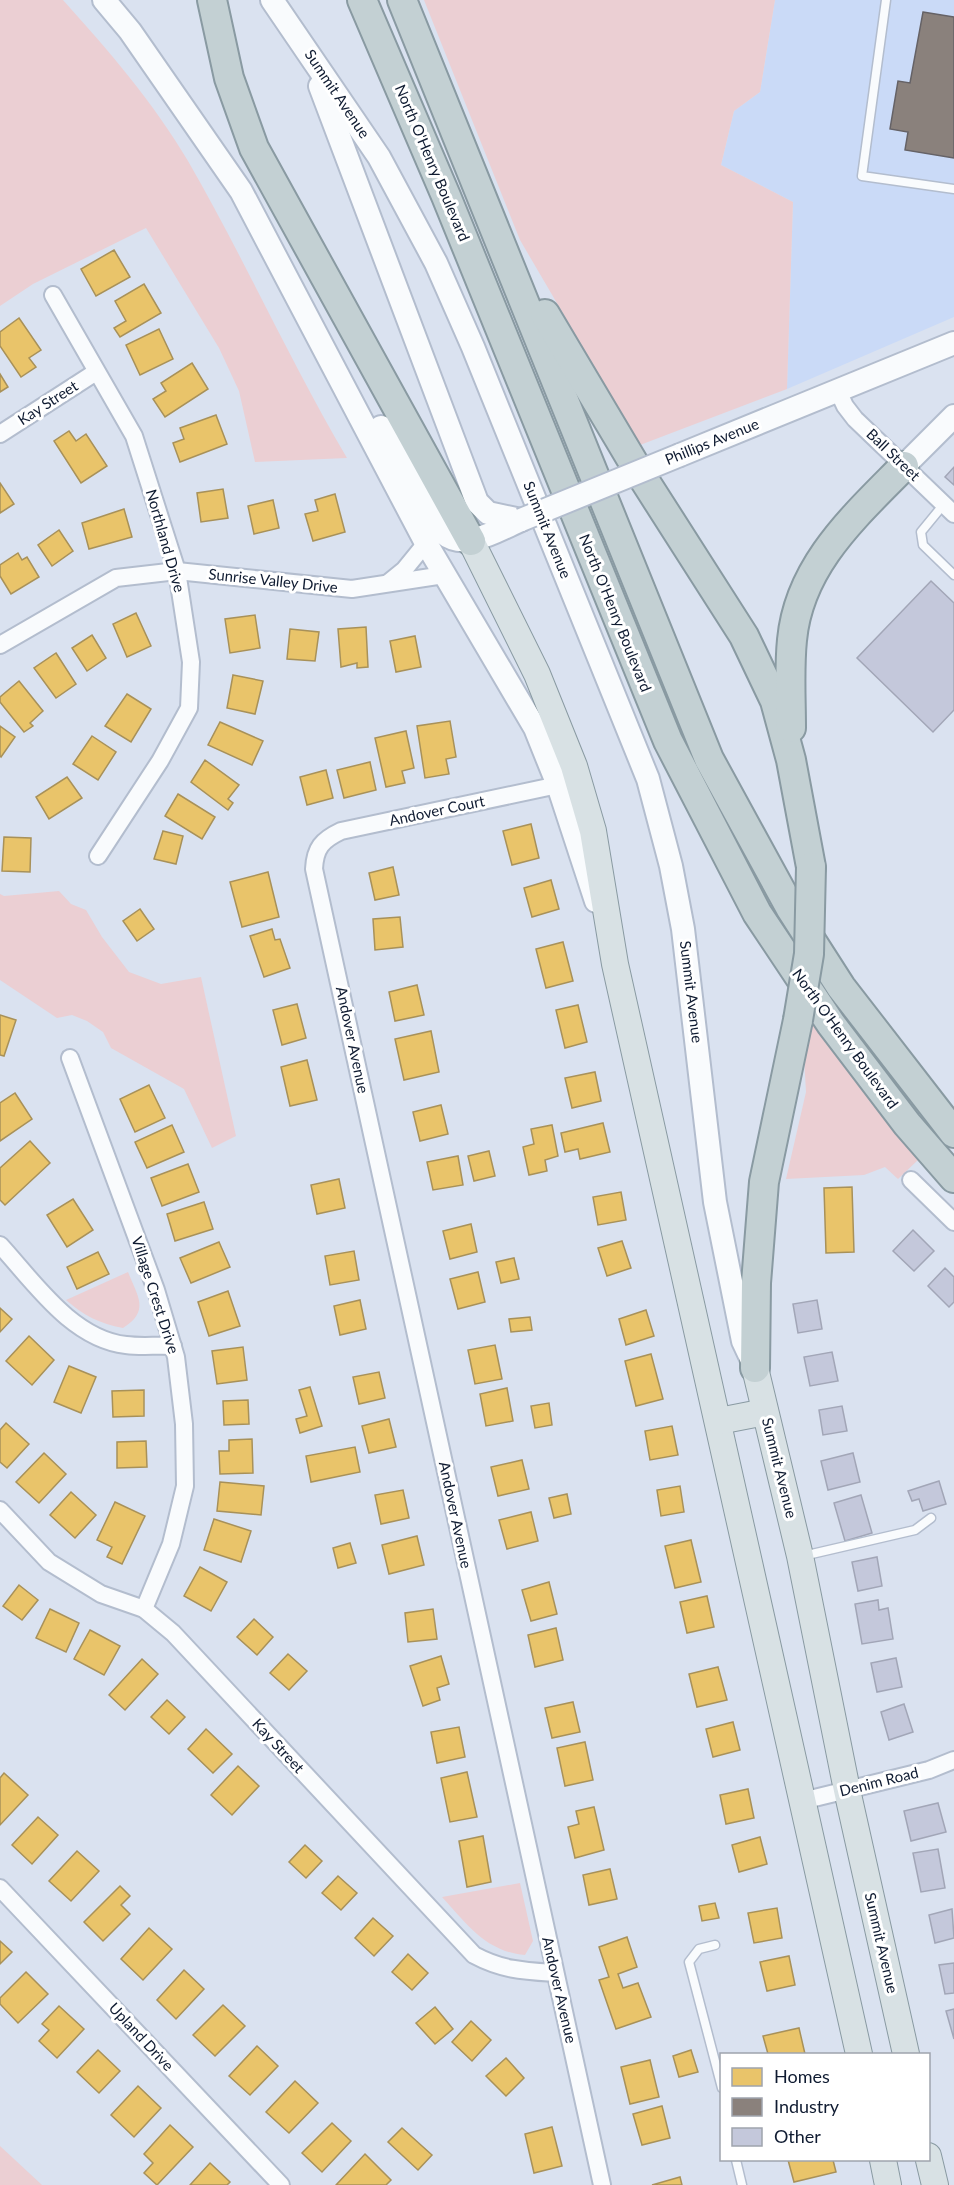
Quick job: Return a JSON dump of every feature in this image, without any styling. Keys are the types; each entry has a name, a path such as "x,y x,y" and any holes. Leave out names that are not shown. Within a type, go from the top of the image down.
{"highway":[{"path":"212,0 229,78 254,148 471,541"},
{"name":"North O'Henry Boulevard","path":"362,0 451,207 668,741 698,803 757,913 831,1024 907,1124 954,1178"},
{"name":"North O'Henry Boulevard","path":"402,0 709,759 791,909 841,987 954,1133"},
{"path":"498,235 636,467 744,636 775,700 791,760 811,867 809,954 798,1020 764,1182 756,1283 756,1368"},
{"path":"791,760 792,638 801,600 827,548 904,466"}],"main road":[{"path":"104,0 130,31 241,191 426,543 535,728 558,785 615,964"},
{"name":"Summit Avenue","path":"272,0 380,157 436,263 473,347 648,779 671,866 683,929 715,1202 743,1341 756,1368 800,1556 847,1790 906,2053"},
{"path":"291,27 328,103 477,502 488,513 521,520"},
{"name":"Phillips Avenue","path":"471,541 954,343"},
{"path":"322,346 351,376 442,533 448,537 471,541 537,674 574,766 593,831 615,964 859,2053"},
{"path":"904,466 954,416"},
{"path":"719,1421 765,1412"},
{"path":"883,2161 888,2185"},
{"path":"929,2161 935,2185"}],"street":[{"name":"Northland Drive","path":"53,295 134,436 177,571 191,662 189,708 160,761 98,856"},
{"name":"Kay Street","path":"0,434 96,372"},
{"name":"Ball Street","path":"838,391 845,406 855,419 949,509"},
{"path":"384,586 404,570 426,543"},
{"name":"Sunrise Valley Drive","path":"0,645 116,578 177,571 342,588 384,586 444,575"},
{"name":"Andover Court","path":"319,845 328,837 341,831 558,785"},
{"name":"Andover Avenue","path":"319,845 314,869 603,2185"},
{"name":"Village Crest Drive","path":"70,1058 156,1290 173,1346 184,1424 185,1486 171,1544 144,1609"},
{"path":"911,1180 954,1222"},
{"path":"0,1245 69,1318 92,1335 124,1345 173,1346"},
{"name":"Kay Street","path":"0,1510 49,1562 101,1594 144,1609 173,1633 474,1955 495,1966 555,1973"},
{"name":"Denim Road","path":"802,1801 929,1770 954,1760"},
{"name":"Upland Drive","path":"0,1888 281,2185"}],"lane":[{"path":"886,0 862,176 954,189"},
{"path":"949,509 921,532 922,545 954,574"},
{"path":"800,1556 915,1530 931,1518"},
{"path":"715,1945 699,1949 689,1962 720,2080"},
{"path":"736,2161 742,2185"}],"shaded area":[{"path":"0,0 63,0 145,98 175,139 209,198 347,458 255,462 239,391 219,348 146,228 33,284 0,306"},
{"path":"424,0 775,0 760,92 734,111 721,165 793,202 787,389 640,445 520,240"},
{"path":"775,0 954,0 954,317 787,389 793,202 721,165 734,111 760,92"},
{"path":"59,891 71,904 86,910 102,937 129,972 161,984 201,977 236,1136 212,1148 184,1089 111,1048 103,1032 87,1021 72,1015 57,1018 0,980 0,894 4,896"},
{"path":"812,1019 919,1159 898,1179 885,1167 864,1175 786,1179 806,1092 804,1057"},
{"path":"128,1272 138,1296 139,1309 137,1316 123,1328 92,1318 66,1300"},
{"path":"520,1883 533,1941 525,1955 511,1953 488,1942 478,1935 442,1897"},
{"path":"0,2146 42,2185 0,2185"}],"building: Homes":[{"path":"114,250 130,277 96,296 81,269"},
{"path":"144,284 161,313 120,337 114,328 126,321 115,301"},
{"path":"19,318 41,350 29,358 36,367 21,377 0,346 0,332"},
{"path":"159,329 173,359 140,375 126,345"},
{"path":"192,363 208,389 165,417 153,399 166,391 161,383"},
{"path":"0,374 8,387 0,392"},
{"path":"216,415 227,444 180,462 173,443 184,439 180,428"},
{"path":"69,431 76,441 86,434 107,466 81,483 54,441"},
{"path":"0,483 14,504 0,513"},
{"path":"223,489 228,518 201,522 197,493"},
{"path":"335,494 345,532 313,541 305,514 318,511 315,500"},
{"path":"273,500 279,528 254,534 248,506"},
{"path":"124,509 132,537 89,549 82,523"},
{"path":"59,530 73,551 52,566 38,545"},
{"path":"18,553 22,560 27,557 39,577 11,594 0,576 0,565"},
{"path":"136,613 151,646 127,657 113,624"},
{"path":"255,615 260,648 230,653 225,619"},
{"path":"366,627 368,667 357,668 357,663 341,667 338,629"},
{"path":"290,629 319,632 315,661 287,659"},
{"path":"92,635 106,658 87,671 72,648"},
{"path":"415,636 421,667 396,672 390,641"},
{"path":"56,653 76,684 56,698 34,668"},
{"path":"233,675 263,681 255,714 227,708"},
{"path":"19,681 43,711 30,723 33,726 24,732 0,702 0,697"},
{"path":"127,694 151,709 131,742 105,726"},
{"path":"450,721 456,757 446,759 449,774 425,778 417,726"},
{"path":"220,722 263,741 252,765 208,745"},
{"path":"0,726 15,737 1,757 0,756"},
{"path":"406,731 414,768 402,771 405,783 386,787 375,738"},
{"path":"92,736 116,752 98,780 73,764"},
{"path":"205,760 239,785 228,799 233,803 228,810 191,782"},
{"path":"370,762 376,790 344,798 337,770"},
{"path":"326,770 333,798 307,805 300,777"},
{"path":"67,777 82,798 49,819 36,797"},
{"path":"178,794 215,817 202,839 165,816"},
{"path":"531,824 539,858 512,865 503,831"},
{"path":"163,831 183,836 176,864 154,859"},
{"path":"4,837 31,838 30,872 2,871"},
{"path":"393,867 399,895 375,900 369,873"},
{"path":"268,872 279,917 242,927 230,882"},
{"path":"551,880 559,909 532,917 524,888"},
{"path":"140,909 154,929 137,941 123,921"},
{"path":"400,917 403,947 375,950 373,919"},
{"path":"272,929 275,940 280,939 290,968 264,977 250,936"},
{"path":"563,942 573,981 546,988 536,949"},
{"path":"417,985 424,1015 395,1021 389,992"},
{"path":"297,1004 306,1038 282,1045 273,1010"},
{"path":"578,1005 587,1042 565,1048 556,1010"},
{"path":"0,1015 16,1020 4,1056 0,1055"},
{"path":"431,1031 439,1072 404,1080 395,1039"},
{"path":"307,1060 317,1100 290,1106 281,1067"},
{"path":"595,1072 601,1101 572,1108 565,1078"},
{"path":"149,1085 165,1118 135,1132 120,1099"},
{"path":"15,1093 32,1119 0,1141 0,1103"},
{"path":"441,1105 448,1134 420,1141 413,1112"},
{"path":"603,1123 610,1152 580,1159 578,1149 565,1152 561,1133"},
{"path":"172,1125 184,1152 147,1168 135,1142"},
{"path":"552,1125 558,1156 545,1160 547,1171 529,1175 523,1147 534,1144 531,1129"},
{"path":"30,1141 50,1163 5,1205 0,1200 0,1168"},
{"path":"489,1151 495,1176 474,1181 468,1156"},
{"path":"458,1156 463,1185 433,1190 427,1162"},
{"path":"188,1164 199,1192 162,1206 151,1178"},
{"path":"339,1179 345,1208 317,1214 311,1185"},
{"path":"852,1187 854,1252 826,1253 824,1188"},
{"path":"621,1192 626,1220 598,1225 593,1197"},
{"path":"73,1199 93,1230 67,1247 47,1215"},
{"path":"204,1202 213,1229 175,1241 167,1214"},
{"path":"471,1224 477,1252 450,1259 443,1231"},
{"path":"622,1241 631,1268 607,1276 598,1248"},
{"path":"219,1242 230,1267 191,1283 180,1258"},
{"path":"354,1251 359,1280 330,1285 325,1256"},
{"path":"98,1252 109,1274 77,1289 67,1267"},
{"path":"514,1258 519,1279 501,1283 496,1262"},
{"path":"478,1272 485,1302 458,1309 450,1279"},
{"path":"228,1291 240,1326 209,1336 198,1302"},
{"path":"360,1300 366,1329 340,1335 334,1306"},
{"path":"0,1308 12,1319 0,1332"},
{"path":"646,1310 654,1336 626,1345 619,1319"},
{"path":"530,1317 532,1330 511,1332 509,1319"},
{"path":"29,1336 54,1360 32,1385 6,1361"},
{"path":"495,1345 502,1379 475,1384 468,1350"},
{"path":"243,1347 247,1380 217,1384 212,1351"},
{"path":"651,1354 663,1399 636,1406 625,1361"},
{"path":"69,1366 96,1377 81,1413 54,1402"},
{"path":"379,1372 385,1398 359,1404 353,1377"},
{"path":"310,1387 322,1426 300,1433 296,1419 307,1416 299,1390"},
{"path":"507,1388 513,1421 486,1426 480,1394"},
{"path":"144,1390 144,1416 113,1417 112,1391"},
{"path":"248,1400 249,1424 224,1425 223,1401"},
{"path":"549,1403 552,1425 535,1428 531,1406"},
{"path":"389,1419 396,1447 369,1453 362,1426"},
{"path":"6,1423 29,1444 7,1468 0,1462 0,1430"},
{"path":"672,1426 678,1455 650,1460 645,1431"},
{"path":"252,1439 253,1473 220,1474 219,1451 229,1451 229,1440"},
{"path":"146,1441 147,1467 117,1468 117,1442"},
{"path":"355,1447 360,1472 311,1482 306,1456"},
{"path":"44,1453 66,1474 39,1503 16,1482"},
{"path":"522,1460 529,1489 498,1496 491,1467"},
{"path":"220,1482 264,1486 261,1515 217,1511"},
{"path":"680,1486 684,1512 661,1516 657,1490"},
{"path":"403,1490 409,1518 381,1524 375,1495"},
{"path":"71,1492 96,1515 75,1538 50,1515"},
{"path":"567,1494 571,1514 554,1518 549,1498"},
{"path":"115,1502 145,1516 122,1564 107,1557 112,1547 97,1540"},
{"path":"531,1512 538,1541 507,1549 499,1520"},
{"path":"214,1519 251,1531 241,1562 204,1550"},
{"path":"417,1536 424,1565 389,1574 382,1545"},
{"path":"691,1540 701,1582 675,1588 665,1546"},
{"path":"350,1543 356,1563 338,1568 333,1548"},
{"path":"200,1567 227,1582 211,1611 184,1596"},
{"path":"549,1582 557,1614 531,1621 522,1590"},
{"path":"19,1585 38,1600 22,1620 3,1606"},
{"path":"707,1596 714,1627 687,1633 680,1602"},
{"path":"50,1609 79,1623 66,1652 36,1638"},
{"path":"433,1609 437,1639 408,1642 405,1613"},
{"path":"254,1619 273,1637 257,1655 237,1637"},
{"path":"556,1628 563,1660 535,1667 528,1635"},
{"path":"90,1630 120,1646 104,1675 74,1659"},
{"path":"288,1654 307,1671 289,1690 270,1673"},
{"path":"441,1656 449,1684 437,1688 440,1700 423,1706 410,1666"},
{"path":"142,1659 158,1674 125,1710 109,1695"},
{"path":"718,1667 727,1700 697,1707 689,1674"},
{"path":"167,1700 185,1717 169,1734 151,1717"},
{"path":"573,1702 580,1732 552,1738 545,1708"},
{"path":"733,1722 740,1750 713,1757 706,1729"},
{"path":"459,1727 465,1757 437,1763 431,1732"},
{"path":"206,1729 232,1754 213,1773 188,1749"},
{"path":"585,1742 593,1780 565,1786 557,1748"},
{"path":"238,1766 259,1786 232,1815 211,1795"},
{"path":"467,1772 477,1817 450,1822 441,1778"},
{"path":"4,1773 28,1795 0,1825 0,1778"},
{"path":"748,1789 754,1818 726,1824 720,1795"},
{"path":"594,1807 604,1850 575,1858 568,1827 579,1824 576,1811"},
{"path":"38,1817 58,1835 32,1864 12,1845"},
{"path":"483,1836 491,1882 467,1887 459,1841"},
{"path":"760,1837 767,1864 739,1872 732,1845"},
{"path":"305,1845 322,1861 306,1878 289,1862"},
{"path":"77,1851 99,1871 71,1901 49,1881"},
{"path":"610,1869 617,1899 589,1905 583,1875"},
{"path":"338,1876 357,1893 341,1910 322,1893"},
{"path":"120,1886 130,1896 121,1905 130,1914 103,1941 84,1922"},
{"path":"715,1903 719,1918 702,1921 699,1906"},
{"path":"777,1908 782,1938 754,1943 748,1913"},
{"path":"373,1918 393,1936 374,1956 355,1938"},
{"path":"149,1928 172,1949 143,1980 121,1959"},
{"path":"627,1937 637,1967 618,1974 623,1988 638,1983 651,2017 616,2029 599,1980 609,1977 599,1947"},
{"path":"0,1941 12,1952 0,1964"},
{"path":"408,1954 428,1973 412,1990 392,1972"},
{"path":"789,1956 795,1985 767,1991 760,1962"},
{"path":"184,1970 204,1989 176,2019 157,2000"},
{"path":"26,1972 48,1994 18,2023 0,2004 0,1998"},
{"path":"223,2005 245,2026 215,2056 193,2035"},
{"path":"59,2006 84,2029 57,2058 39,2041 49,2030 42,2024"},
{"path":"435,2007 453,2029 435,2044 416,2023"},
{"path":"471,2021 491,2040 472,2061 452,2042"},
{"path":"799,2028 805,2053 768,2053 763,2036"},
{"path":"257,2046 278,2066 250,2095 229,2076"},
{"path":"98,2050 120,2071 99,2093 77,2072"},
{"path":"691,2050 698,2072 679,2077 673,2056"},
{"path":"506,2058 524,2078 506,2096 486,2076"},
{"path":"650,2060 659,2097 630,2104 621,2067"},
{"path":"295,2081 318,2103 289,2133 266,2112"},
{"path":"138,2086 161,2108 134,2137 111,2115"},
{"path":"662,2106 670,2138 642,2145 633,2114"},
{"path":"332,2123 351,2141 322,2172 302,2153"},
{"path":"170,2125 193,2147 157,2185 144,2173 153,2163 144,2154"},
{"path":"552,2127 562,2166 534,2173 525,2134"},
{"path":"402,2128 432,2155 418,2170 388,2142"},
{"path":"365,2154 391,2180 386,2185 336,2185"},
{"path":"788,2161 833,2161 836,2172 794,2182"},
{"path":"210,2163 230,2182 227,2185 190,2185"},
{"path":"680,2177 682,2185 652,2185"}],"building: Industry":[{"path":"923,12 954,17 954,158 905,150 908,132 890,129 898,81 910,83"}],"building: Other":[{"path":"954,467 954,485 945,477"},
{"path":"931,581 954,603 954,710 933,732 857,658"},
{"path":"913,1230 934,1251 914,1271 893,1251"},
{"path":"945,1268 954,1277 954,1302 949,1307 928,1286"},
{"path":"817,1300 822,1329 798,1333 793,1304"},
{"path":"832,1352 838,1381 810,1386 804,1357"},
{"path":"842,1406 847,1431 823,1435 819,1410"},
{"path":"853,1453 860,1482 828,1490 821,1461"},
{"path":"939,1481 946,1504 923,1511 919,1499 912,1501 908,1491"},
{"path":"861,1495 872,1533 845,1541 834,1503"},
{"path":"877,1557 882,1586 858,1591 852,1562"},
{"path":"878,1600 879,1610 888,1608 893,1639 862,1644 855,1604"},
{"path":"896,1658 902,1687 877,1692 871,1663"},
{"path":"904,1704 913,1732 889,1740 881,1712"},
{"path":"938,1803 946,1832 911,1841 904,1811"},
{"path":"938,1849 945,1888 921,1892 913,1853"},
{"path":"952,1909 954,1938 935,1943 929,1915"},
{"path":"954,1963 954,1993 945,1994 939,1965"},
{"path":"954,2009 954,2039 946,2011"}]}
